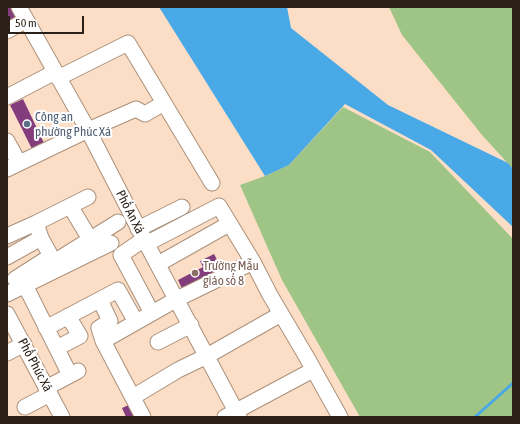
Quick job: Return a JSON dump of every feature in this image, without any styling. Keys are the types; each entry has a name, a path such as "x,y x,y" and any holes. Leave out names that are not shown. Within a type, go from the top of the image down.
{"street":[{"path":"7,30 22,13"},
{"name":"Phố An Xá","path":"22,13 88,130 143,237 191,325 207,356 233,415"},
{"path":"7,97 128,43 212,183"},
{"path":"7,141 13,166 136,108 145,114 164,103"},
{"path":"7,236 88,197"},
{"path":"70,206 90,240"},
{"path":"143,237 219,206 253,262 340,417"},
{"path":"152,313 121,255 182,207"},
{"path":"7,294 20,282 118,222"},
{"path":"36,223 41,238 54,262"},
{"path":"158,264 229,224"},
{"path":"7,257 41,238"},
{"path":"54,262 111,244"},
{"path":"103,341 176,299 253,262"},
{"path":"20,282 57,348 74,373 26,407"},
{"path":"46,328 118,290 136,322"},
{"path":"100,300 110,321 98,328 103,341 143,417"},
{"path":"133,397 178,370 207,356 281,314"},
{"path":"57,348 80,336 68,316"},
{"name":"Phố Phúc Xá","path":"9,323 24,344 62,417"},
{"path":"158,342 191,325"},
{"path":"7,353 24,344"},
{"path":"233,415 313,370"}],"green space":[{"path":"389,7 513,7 513,169 482,135 402,35"},
{"path":"343,107 430,152 513,239 513,417 360,417 282,280 240,185 289,165"}],"water":[{"path":"159,7 287,7 291,28 388,105 508,163 513,169 513,227 431,150 345,104 289,165 265,176"}],"building":[{"path":"7,7 12,7 20,22 7,28"},
{"name":"Công an phường Phúc Xá","path":"23,99 44,143 32,149 10,105"},
{"name":"Trường Mẫu giáo số 8","path":"214,254 224,273 184,293 178,280 203,267 200,261"},
{"path":"133,403 141,417 126,417 122,408"}],"waterway":[{"path":"475,417 513,383"}],"place":[{"name":"Công an phường Phúc Xá","path":"27,124"},
{"name":"Trường Mẫu giáo số 8","path":"195,273"}]}
